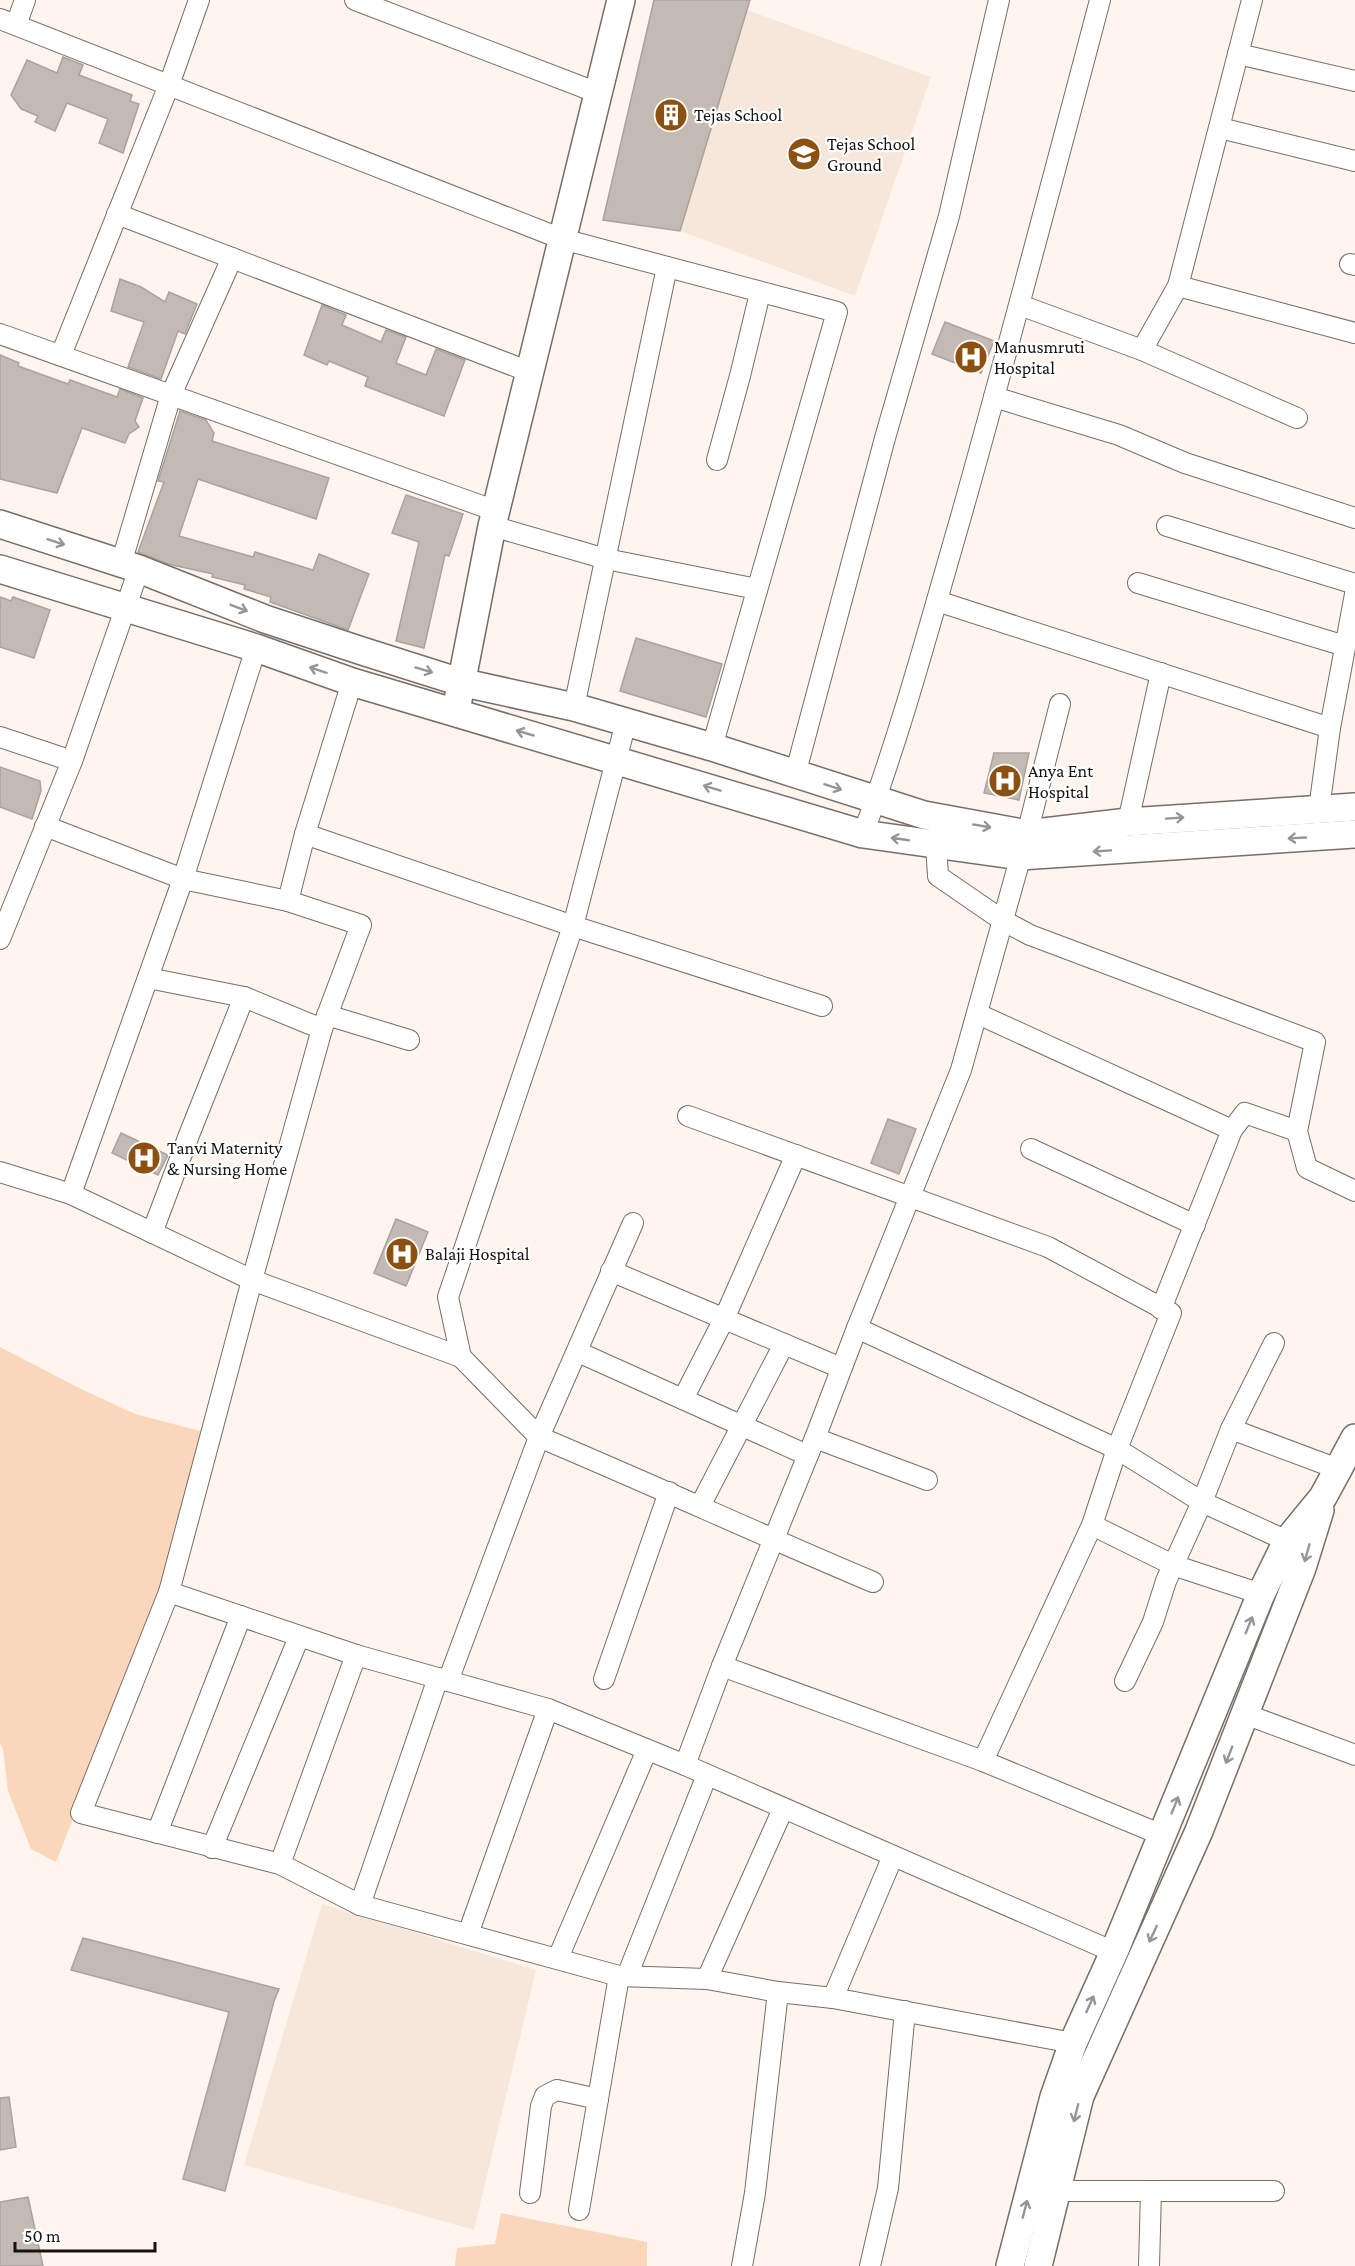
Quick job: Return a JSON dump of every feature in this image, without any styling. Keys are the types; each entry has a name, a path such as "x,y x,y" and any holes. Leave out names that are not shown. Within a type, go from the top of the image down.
{"main road":[{"path":"456,714 460,682 494,519 621,0"},
{"path":"0,524 130,567 265,619 460,682 574,707 626,722 712,747 875,801 940,818 1024,845 1128,822 1355,807"},
{"path":"0,569 256,648 352,682 456,714 863,834 936,844 1024,845 1355,834"},
{"path":"1010,2266 1054,2097 1073,2043 1114,1952 1261,1594 1287,1541 1323,1497 1355,1438"},
{"path":"1038,2266 1080,2096 1172,1894 1302,1568 1323,1497"}],"street":[{"path":"25,0 8,22 562,239 837,312 712,747"},
{"path":"61,355 169,85 199,0"},
{"path":"355,0 598,93"},
{"path":"795,775 885,438 949,216 999,0"},
{"path":"863,834 937,601 1020,305 1100,0"},
{"path":"1142,350 1178,286 1252,0"},
{"path":"1238,54 1355,81"},
{"path":"1220,128 1355,161"},
{"path":"117,214 530,372"},
{"path":"0,939 72,761 125,608 130,567 171,395 232,258"},
{"path":"574,707 667,267"},
{"path":"1178,286 1355,333"},
{"path":"717,460 760,293"},
{"path":"1020,305 1142,350 1297,418"},
{"path":"0,333 606,559 758,589"},
{"path":"994,397 1119,435 1185,463 1355,518"},
{"path":"1167,526 1355,584"},
{"path":"1138,583 1345,646"},
{"path":"1319,809 1330,728 1355,594"},
{"path":"937,601 1330,728"},
{"path":"71,1194 183,879 256,648"},
{"path":"1128,822 1161,673"},
{"path":"288,902 305,834 352,682"},
{"path":"685,1765 722,1666 961,1070 1024,845 1060,704"},
{"path":"461,1357 448,1297 573,926 626,722"},
{"path":"0,737 72,761"},
{"path":"940,818 936,844 938,876 1002,920 1030,935 1315,1042 1297,1131 1307,1168 1355,1191"},
{"path":"45,826 183,879 288,902 361,925 324,1022 169,1592 81,1813 280,1864 360,1905 623,1976 706,1979 778,1992 833,1998 1073,2043"},
{"path":"305,834 573,926 822,1006"},
{"path":"148,978 244,997 324,1022 409,1040"},
{"path":"152,1233 244,997"},
{"path":"978,1014 1232,1130"},
{"path":"1161,1309 1232,1130 1245,1113 1297,1131"},
{"path":"688,1116 1048,1247 1171,1313 1117,1449 1092,1525 983,1761"},
{"path":"1030,1149 1195,1225"},
{"path":"683,1399 724,1318 796,1155"},
{"path":"0,1172 71,1194 252,1280 461,1357 539,1437 873,1582"},
{"path":"360,1905 443,1680 539,1437 633,1223"},
{"path":"611,1271 841,1368"},
{"path":"857,1328 1117,1449 1202,1502 1287,1541"},
{"path":"1125,1681 1153,1622 1173,1565 1202,1502 1231,1429 1274,1343"},
{"path":"700,1506 784,1344"},
{"path":"578,1352 743,1426 927,1480"},
{"path":"1231,1429 1338,1470"},
{"path":"604,1678 669,1492"},
{"path":"1092,1525 1173,1565 1261,1594"},
{"path":"169,1592 356,1655 548,1709 685,1765 1114,1952"},
{"path":"157,1833 241,1616"},
{"path":"212,1848 299,1637"},
{"path":"280,1864 356,1655"},
{"path":"722,1666 983,1761 1162,1835"},
{"path":"468,1934 548,1709"},
{"path":"1245,1714 1355,1755"},
{"path":"558,1958 647,1750"},
{"path":"579,2210 598,2099 623,1976 707,1775"},
{"path":"706,1979 783,1809"},
{"path":"833,1998 893,1856"},
{"path":"742,2266 754,2193 778,1992"},
{"path":"870,2266 888,2188 904,2011"},
{"path":"530,2193 541,2106 545,2096 557,2090 598,2099"},
{"path":"1057,2191 1274,2191"},
{"path":"1149,2266 1151,2191"}],"shaded area":[{"name":"Tejas School Ground","path":"747,10 931,77 855,296 680,231"},
{"path":"0,1347 135,1414 204,1432 162,1590 56,1862 31,1849 8,1791 3,1749 0,1743"},
{"path":"322,1904 536,1970 474,2230 244,2165"},
{"path":"501,2213 647,2242 647,2266 455,2266 457,2248 495,2244"}],"building":[{"name":"Tejas School","path":"654,0 750,0 680,231 603,220"},
{"path":"63,57 83,65 79,75 132,95 130,101 139,104 123,153 99,143 108,119 67,103 55,131 35,122 38,116 21,109 11,95 27,60 57,73"},
{"path":"120,279 141,287 165,302 169,292 197,304 185,334 178,331 161,379 128,367 144,322 111,311"},
{"path":"322,305 346,315 342,325 381,342 386,330 406,337 396,363 426,375 436,349 465,360 444,416 365,386 368,377 329,361 327,365 304,355"},
{"path":"945,322 994,341 981,373 932,354"},
{"path":"0,355 19,363 18,366 68,384 70,380 117,397 120,389 143,398 135,421 139,427 129,434 125,443 82,428 57,493 0,479"},
{"path":"180,411 206,420 214,433 212,441 329,478 316,519 198,479 179,536 253,557 255,552 313,570 319,554 369,574 348,630 270,602 271,597 244,589 245,585 212,577 213,574 168,564 138,552 164,482 158,481"},
{"path":"406,495 463,514 449,556 445,555 424,648 396,641 419,542 392,533"},
{"path":"0,597 11,601 13,597 50,610 34,658 0,647"},
{"path":"636,638 722,664 706,717 620,691"},
{"path":"994,753 1029,753 1019,800 984,793"},
{"path":"0,767 40,781 41,791 32,819 0,807"},
{"path":"888,1119 916,1129 899,1174 871,1163"},
{"path":"121,1133 168,1155 158,1175 112,1153"},
{"path":"396,1219 428,1232 406,1286 374,1273"},
{"path":"83,1938 279,1989 225,2191 183,2179 229,2012 71,1970"},
{"path":"9,2097 16,2147 0,2150 0,2098"},
{"path":"28,2197 43,2266 0,2266 0,2202"}],"place":[{"name":"Tejas School","path":"671,115"},
{"name":"Tejas School Ground","path":"804,154"},
{"name":"Manusmruti Hospital","path":"971,357"},
{"name":"Anya Ent Hospital","path":"1005,781"},
{"name":"Tanvi Maternity & Nursing Home","path":"144,1158"},
{"name":"Balaji Hospital","path":"402,1254"}]}
